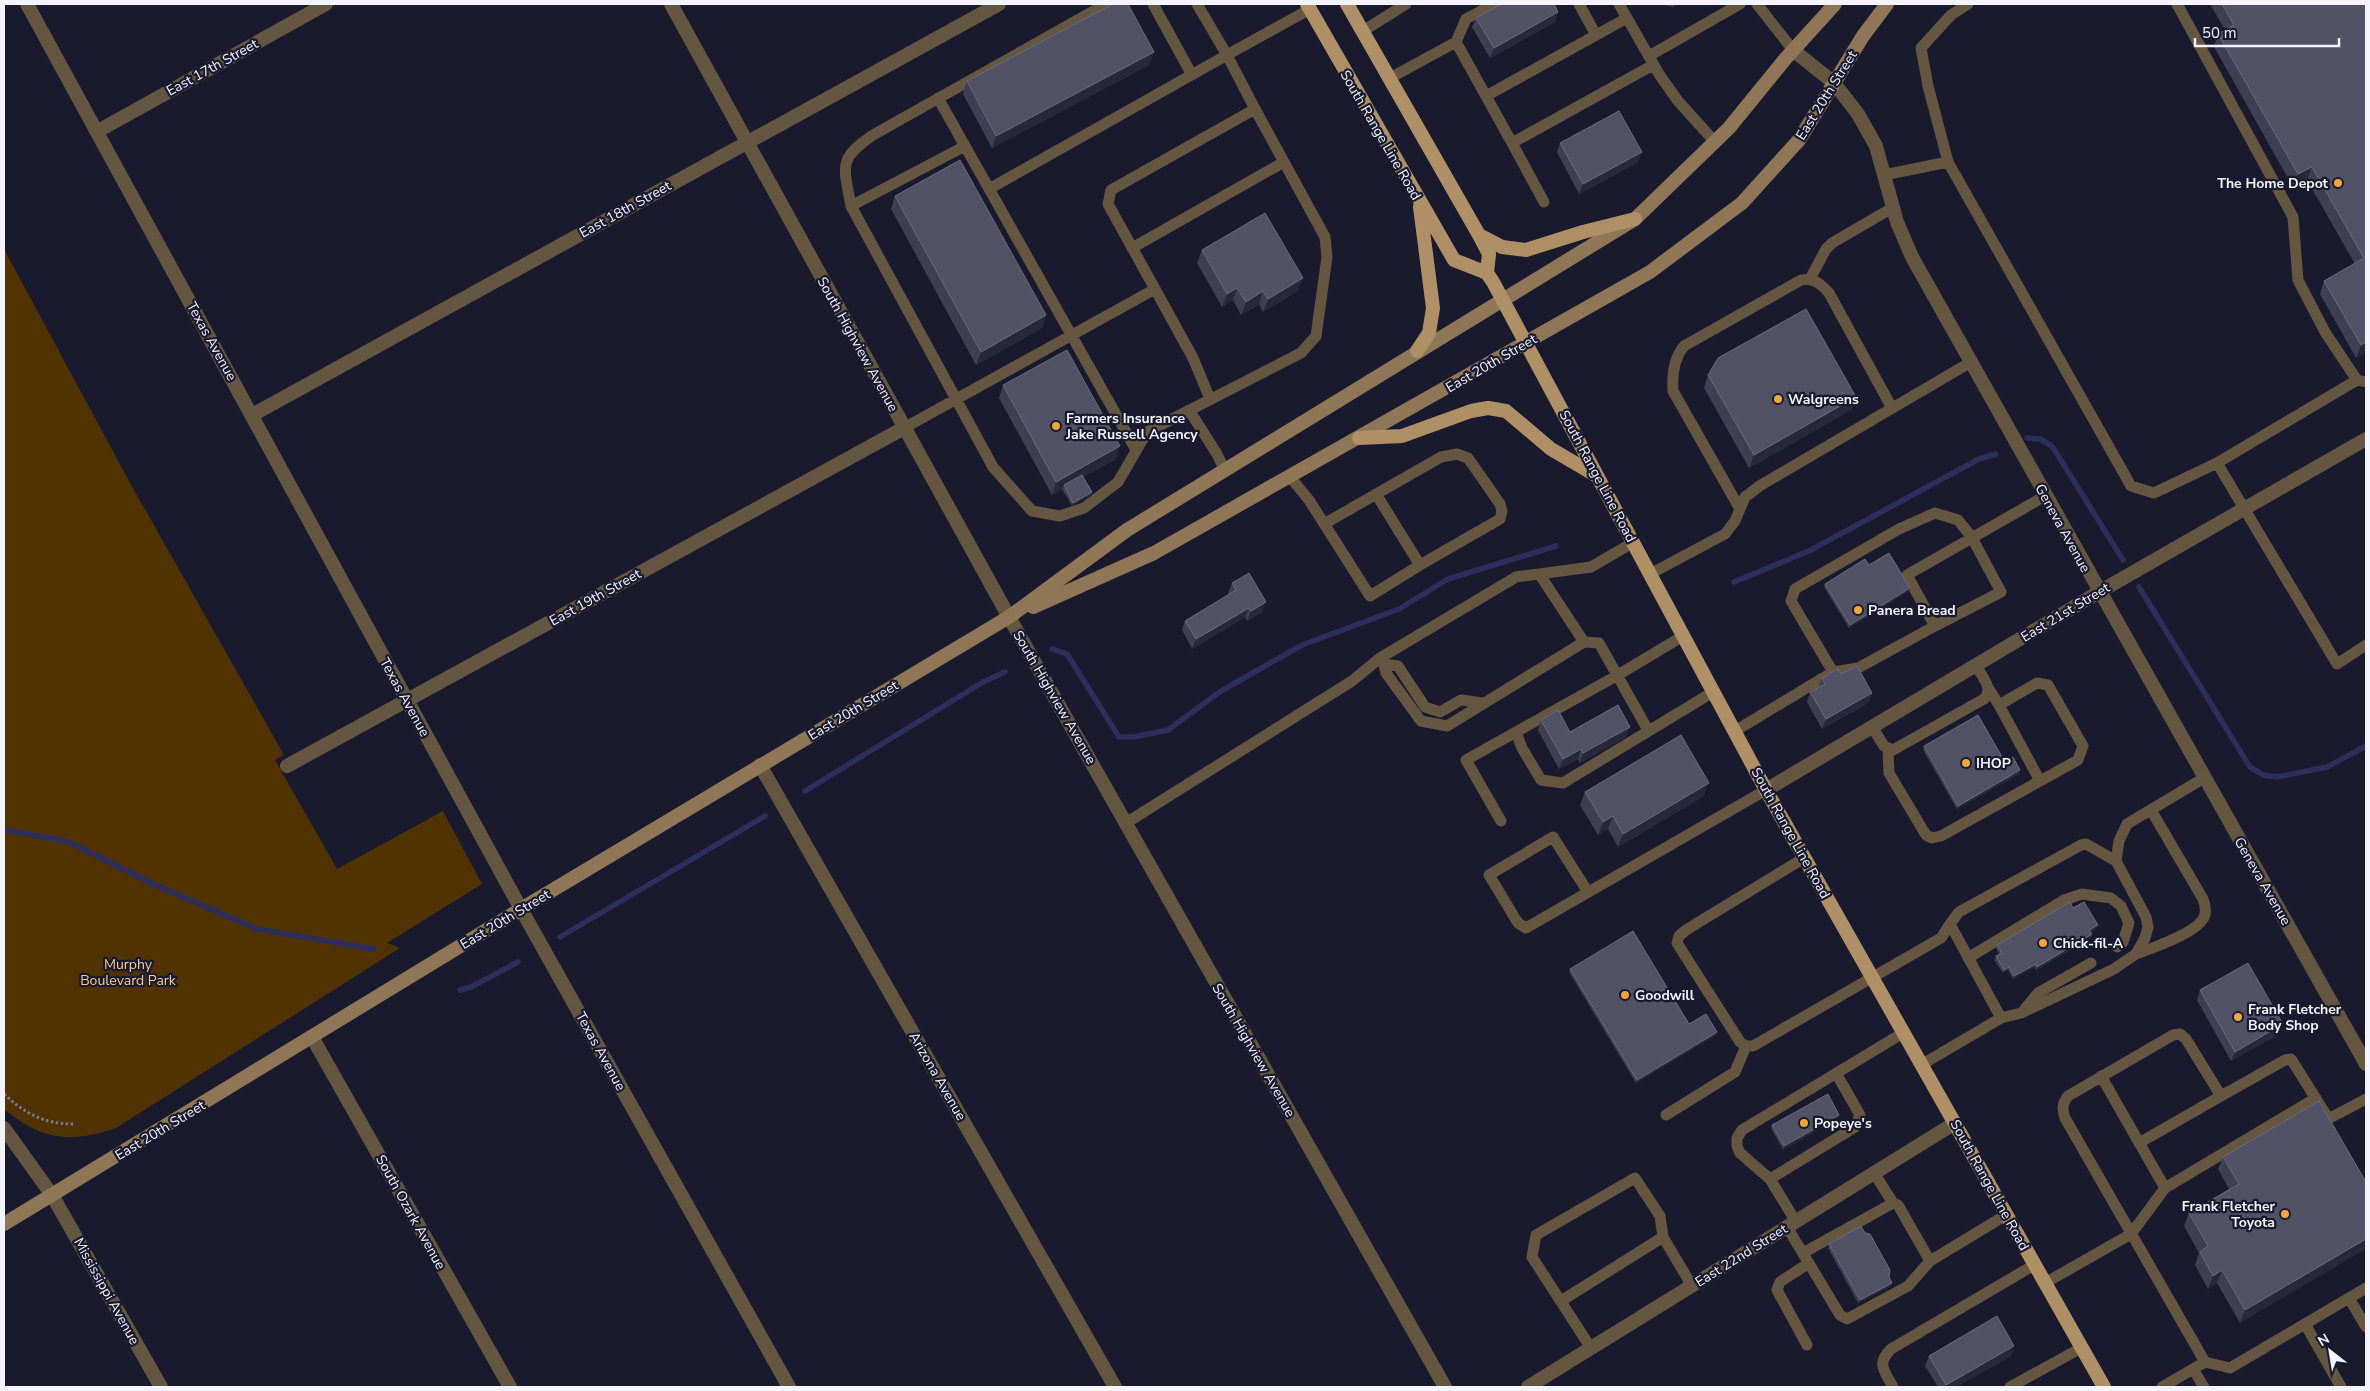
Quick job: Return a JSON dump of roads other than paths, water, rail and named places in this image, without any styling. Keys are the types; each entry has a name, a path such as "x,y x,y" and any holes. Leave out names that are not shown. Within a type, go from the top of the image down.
{"main road":[{"name":"South Range Line Road","path":"1347,4 1479,235 1488,254 1487,273 1634,542 1766,790 2104,1387"},
{"name":"East 20th Street","path":"4,1224 521,909 1009,617 1127,530 1635,218 1730,128 1793,50 1835,4"},
{"name":"East 20th Street","path":"1009,617 1154,553 1290,478 1650,272 1742,203 1799,140 1862,36 1887,4"},
{"name":"South Range Line Road","path":"1308,7 1454,260 1487,273"},
{"path":"1417,352 1429,333 1433,308 1419,202"},
{"path":"1479,235 1502,247 1526,250 1635,218"},
{"path":"1359,438 1402,436 1471,411 1488,408 1506,411 1551,449 1598,476"}],"street":[{"name":"Texas Avenue","path":"27,4 521,909 789,1387"},
{"name":"East 17th Street","path":"98,131 326,4"},
{"name":"South Highview Avenue","path":"671,4 1009,617 1445,1387"},
{"name":"East 18th Street","path":"252,415 999,4"},
{"name":"Geneva Avenue","path":"1793,50 1834,83 1858,114 1876,146 1894,207 1912,257 2366,1064"},
{"name":"East 19th Street","path":"287,766 904,428"},
{"name":"East 21st Street","path":"1766,790 2099,592 2366,439"},
{"name":"Arizona Avenue","path":"760,765 1115,1387"},
{"name":"South Ozark Avenue","path":"312,1036 510,1387"},
{"name":"East 22nd Street","path":"1528,1387 1955,1123"},
{"name":"Mississippi Avenue","path":"4,1128 52,1195 161,1387"}],"lane":[{"path":"1106,4 873,135 852,150 845,168 851,206 993,467 1032,511 1060,516 1084,508 1118,482 1146,432 1301,353 1316,336 1327,258 1325,237 1227,55 1197,4"},
{"path":"1153,4 1192,75"},
{"path":"1363,30 1406,4"},
{"path":"1390,78 1456,42 1466,19 1494,4"},
{"path":"1579,4 1596,35"},
{"path":"1619,4 1651,61 1678,101 1715,142"},
{"path":"1512,143 1651,61 1740,4"},
{"name":"Geneva Avenue","path":"1757,4 1793,50"},
{"path":"1968,4 1951,15 1921,48 1928,86 1948,162 2130,486 2154,494 2217,463 2362,381 2326,332 2298,280 2293,217 2177,4"},
{"path":"989,189 1192,75 1308,7"},
{"path":"1486,96 1627,18"},
{"path":"1456,42 1544,202"},
{"path":"938,98 1136,450"},
{"path":"1210,399 1193,358 1108,204 1111,190 1255,109"},
{"path":"851,206 965,146"},
{"path":"1132,248 1284,162"},
{"path":"1884,175 1948,162"},
{"path":"1810,279 1826,249 1832,243 1894,207"},
{"path":"1740,509 1673,391 1672,380 1678,353 1684,346 1801,280 1810,279 1820,283 1829,293 1892,408"},
{"path":"904,428 1155,289"},
{"path":"1650,574 1724,534 1735,521 1745,497 1761,485 1971,362"},
{"path":"1189,410 1217,454 1224,469"},
{"path":"1290,478 1309,500 1324,524 1370,596 1500,519 1502,511 1500,504 1468,458 1457,454 1441,457 1324,524"},
{"path":"2217,463 2337,664 2366,645"},
{"path":"1376,494 1420,566"},
{"path":"1935,626 1907,575 1971,536 2045,496"},
{"path":"1735,731 1833,672 1858,668 2001,592 1971,536 1958,520 1935,513 1899,529 1795,589 1791,601 1833,672"},
{"path":"1126,823 1516,577 1591,567 1634,542"},
{"path":"1540,575 1584,642"},
{"path":"1502,821 1466,760 1618,675 1683,636"},
{"path":"1382,661 1386,673 1421,721 1447,726 1584,642 1599,644 1648,730"},
{"path":"1976,666 2040,781"},
{"path":"1872,727 1888,748 1890,773 1926,835 1932,838 1940,836 2078,760 2082,746 2048,685 2037,683 1998,705"},
{"path":"1888,748 1893,750 1984,700 1988,695 1989,688"},
{"path":"1516,732 1522,748 1541,780 1563,783 1713,692"},
{"path":"2116,861 2119,841 2126,824 2204,778"},
{"path":"1588,892 1553,837 1489,875 1518,923 1526,928 1766,790"},
{"path":"1921,1064 2001,1018 2022,1014 2114,968 2136,954 2164,944 2200,924 2205,916 2206,908 2203,899 2151,810"},
{"path":"1804,858 1679,936 1678,943 1740,1042 1746,1046 1753,1046 1871,976 1941,938 1959,912 2080,845 2086,844 2116,861 2146,917 2148,927 2146,938 2136,954"},
{"path":"1968,958 2064,900 2082,894 2111,898 2122,906 2130,923 2123,942 2116,947"},
{"path":"1950,924 2001,1018"},
{"path":"2022,1014 2038,993 2091,963"},
{"path":"1903,1033 1742,1130 1737,1138 1736,1146 1740,1153 1770,1179 1806,1258 1840,1315 1847,1320 1908,1286 1930,1261 2006,1215"},
{"path":"2206,1362 2131,1234 2062,1109 2068,1096 2173,1035 2180,1034 2186,1039 2221,1096"},
{"path":"1666,1115 1735,1072 1746,1046"},
{"path":"2139,1143 2285,1060 2291,1059 2331,1123 2366,1099"},
{"path":"1770,1179 1856,1127 1860,1115 1836,1073"},
{"path":"2101,1076 2165,1188"},
{"path":"2045,1283 2131,1234 2165,1188 2316,1098"},
{"path":"1874,1173 1893,1203 1898,1205 1930,1261"},
{"path":"1591,1348 1532,1258 1536,1235 1635,1178 1660,1216 1664,1237 1692,1286"},
{"path":"1807,1345 1777,1290 1780,1282 1806,1258 1893,1203"},
{"path":"1561,1301 1664,1237"},
{"path":"1893,1387 1882,1367 1883,1357 1891,1348 2034,1264"},
{"path":"2162,1387 2206,1362 2230,1368 2366,1288"},
{"path":"2349,1298 2366,1327"},
{"path":"2305,1324 2341,1387"},
{"path":"2010,1387 2081,1348"},
{"path":"2193,1369 2204,1387"}],"waterway":[{"path":"2027,438 2040,439 2052,446 2123,560"},
{"path":"1734,582 1809,551 1979,459 1996,454"},
{"path":"1052,649 1067,654 1119,737 1133,737 1168,730 1221,691 1302,645 1399,609 1448,579 1556,546"},
{"path":"2139,587 2250,767 2263,775 2277,777 2327,767 2366,746"},
{"path":"805,791 983,682 1005,672"},
{"path":"560,937 765,816"},
{"path":"4,830 67,841 153,884 257,929 374,949"},
{"path":"460,990 471,987 518,962"}],"place":[{"name":"The Home Depot","path":"2338,183"},
{"name":"Walgreens","path":"1778,399"},
{"name":"Farmers Insurance Jake Russell Agency","path":"1056,426"},
{"name":"Panera Bread","path":"1858,610"},
{"name":"IHOP","path":"1966,763"},
{"name":"Chick-fil-A","path":"2043,943"},
{"name":"Goodwill","path":"1625,995"},
{"name":"Frank Fletcher Body Shop","path":"2238,1017"},
{"name":"Popeye's","path":"1804,1123"},
{"name":"Frank Fletcher Toyota","path":"2285,1214"}],"park label":[{"name":"Murphy Boulevard Park","path":"128,972"}]}
